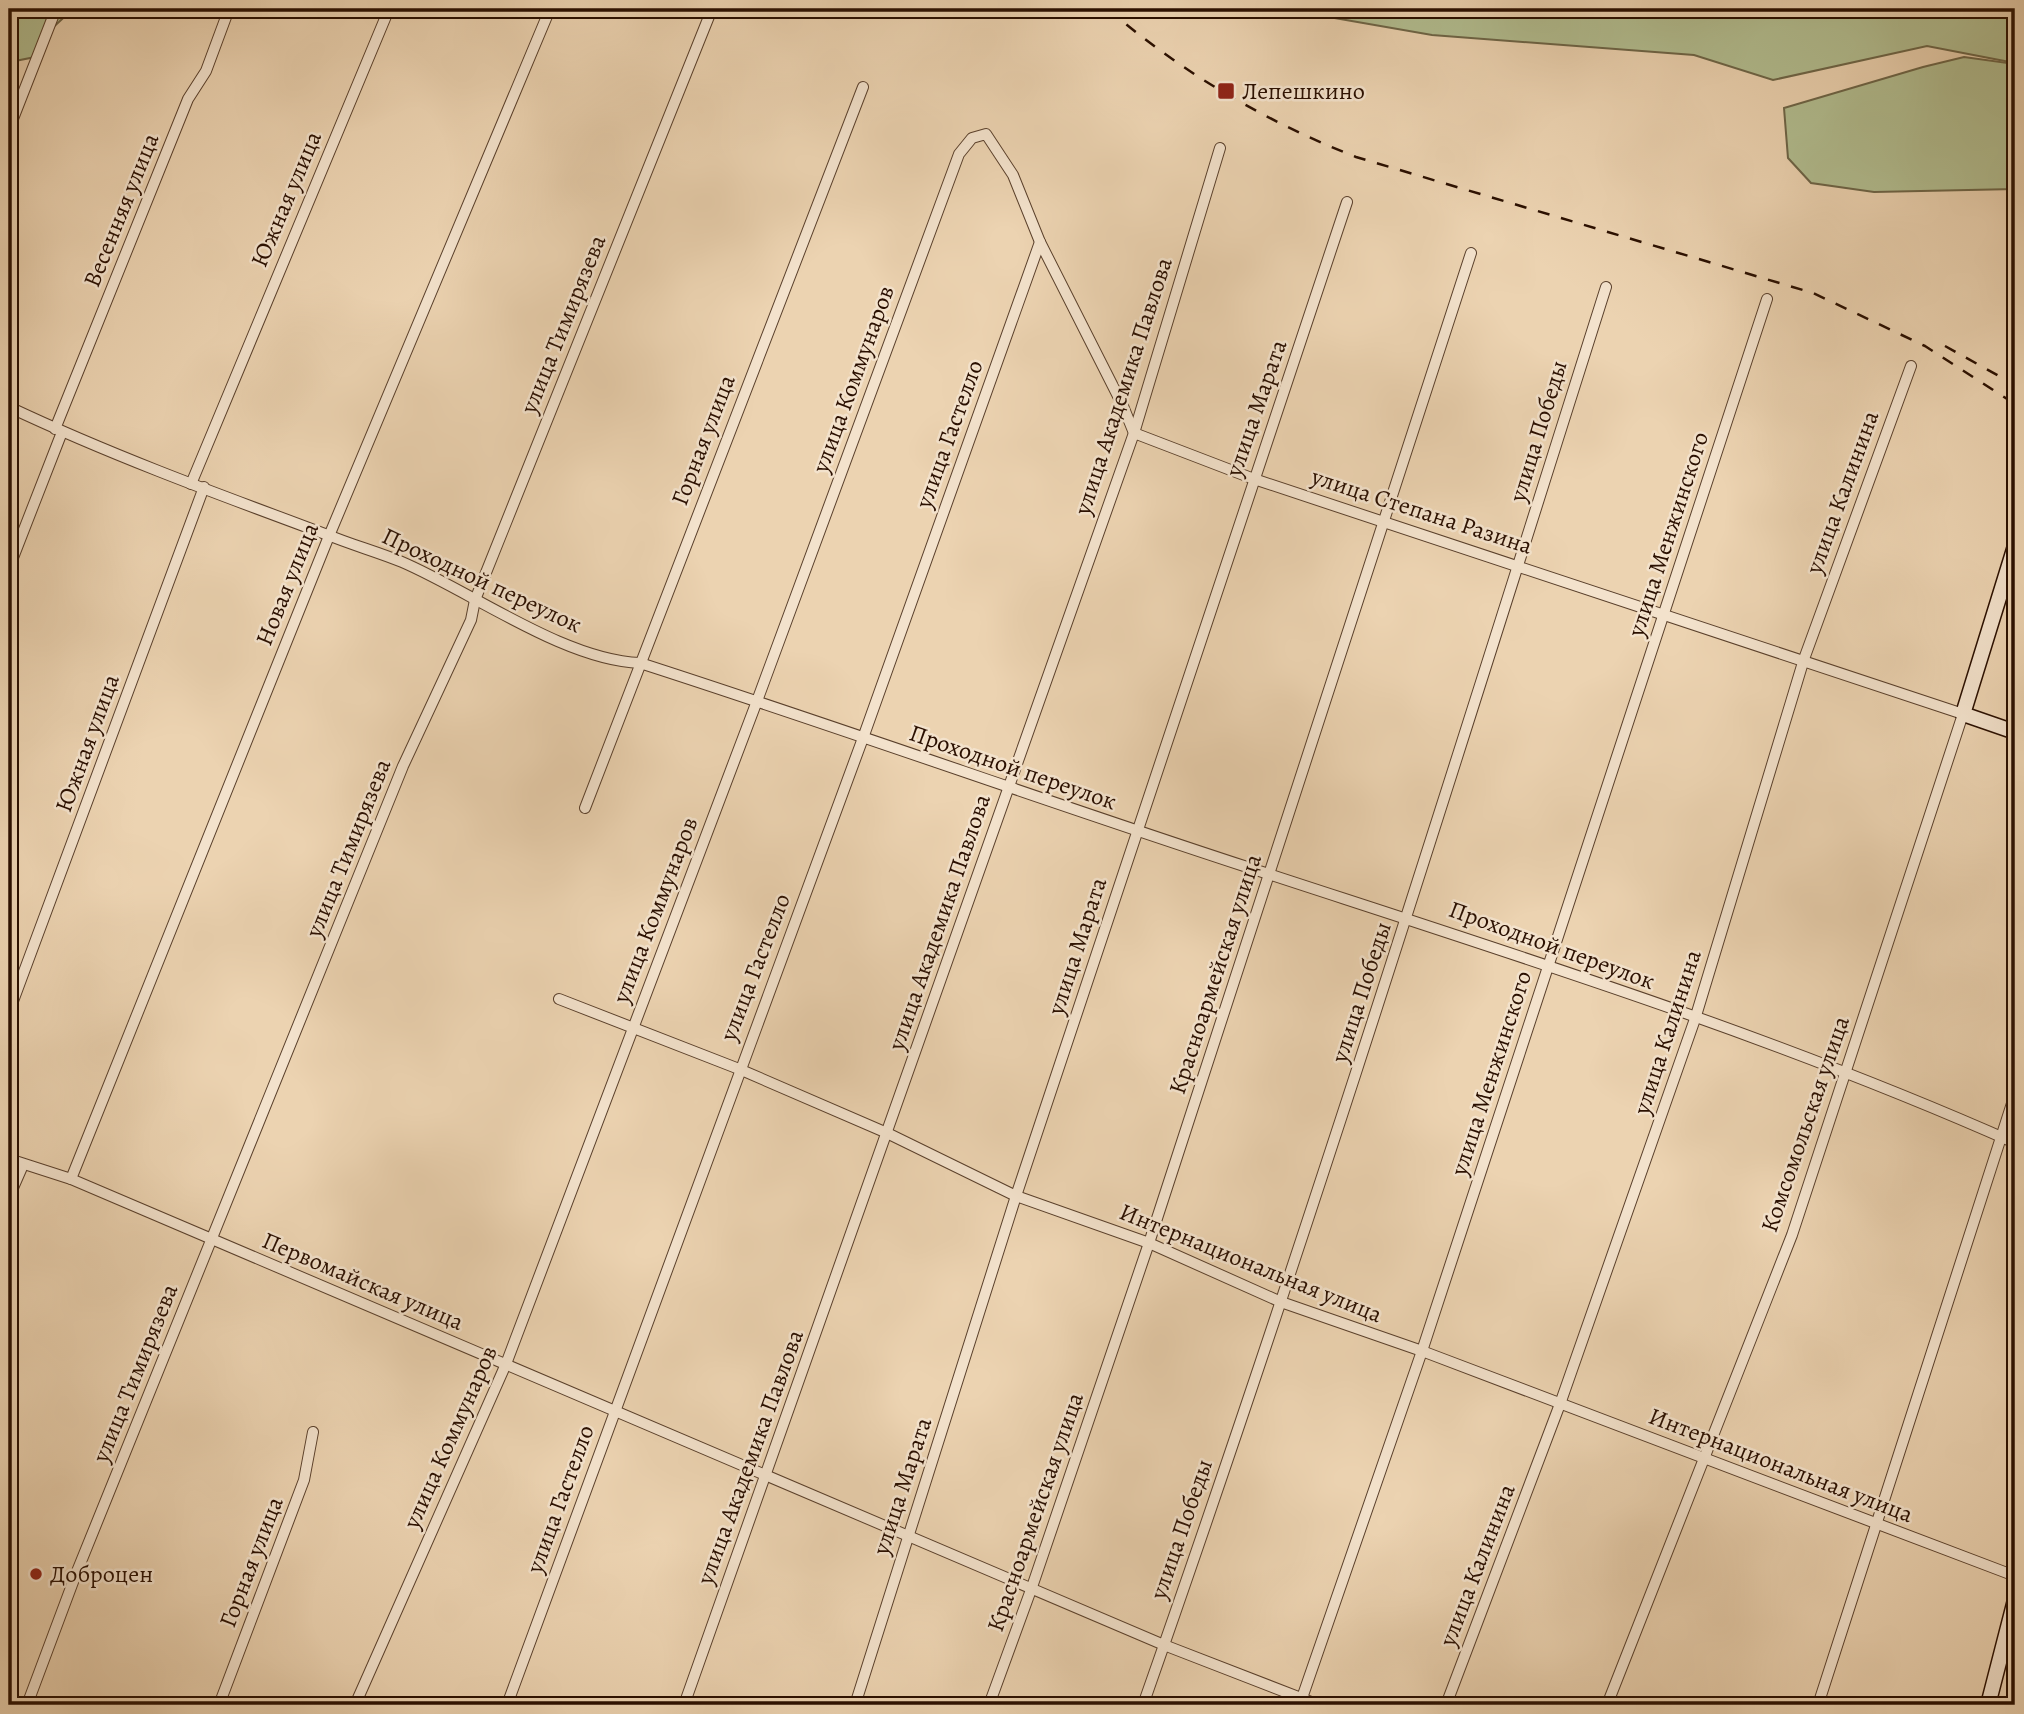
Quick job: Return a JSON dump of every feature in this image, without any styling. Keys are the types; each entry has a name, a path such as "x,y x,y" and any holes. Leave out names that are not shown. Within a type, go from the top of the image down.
{"main road":[{"name":"Комсомольская улица","path":"1962,714 2015,546"},
{"name":"улица Степана Разина","path":"1962,714 2015,732"},
{"path":"1988,1705 2015,1600"}],"street":[{"path":"9,129 56,9"},
{"name":"Весенняя улица","path":"9,568 59,430 180,119 206,71 229,9"},
{"name":"Южная улица","path":"191,484 389,9"},
{"name":"Новая улица","path":"71,1179 329,536 550,9"},
{"name":"улица Тимирязева","path":"27,1705 76,1574 403,766 471,620 475,600 712,9"},
{"name":"Горная улица","path":"585,808 863,87"},
{"name":"улица Коммунаров","path":"355,1705 506,1364 757,701 959,154 972,138 986,134 1013,175 1040,242"},
{"name":"улица Академика Павлова","path":"684,1705 1134,433 1220,148"},
{"name":"улица Марата","path":"855,1705 1016,1196 1347,202"},
{"path":"1040,242 1124,406 1134,433"},
{"name":"улица Гастелло","path":"507,1705 863,738 1040,242"},
{"name":"Красноармейская улица","path":"989,1705 1149,1243 1386,523 1471,253"},
{"name":"улица Победы","path":"1143,1705 1281,1302 1408,917 1606,287"},
{"name":"улица Менжинского","path":"1302,1698 1422,1351 1767,299"},
{"name":"улица Калинина","path":"1446,1705 1560,1404 1695,1019 1804,659 1911,366"},
{"name":"Проходной переулок","path":"9,407 191,484 403,563 554,638 618,662 640,663 1138,831 1408,917 1848,1072 2015,1143"},
{"name":"улица Степана Разина","path":"1134,433 1254,479 1804,659 1962,714"},
{"name":"Южная улица","path":"9,1012 204,487"},
{"name":"Комсомольская улица","path":"1607,1705 1792,1235 1848,1072 1962,714"},
{"name":"Интернациональная улица","path":"559,999 739,1069 887,1133 1016,1196 1149,1243 1281,1302 1422,1351 2015,1576"},
{"path":"1818,1705 2015,1094"},
{"name":"Первомайская улица","path":"9,1159 71,1179 1164,1645 1319,1705"},
{"path":"9,1197 23,1165"},
{"name":"Горная улица","path":"219,1705 304,1480 313,1432"}],"green space":[{"path":"9,9 73,9 48,32 35,57 10,62"},
{"path":"1193,9 2015,9 2015,63 1927,46 1773,80 1694,55 1432,35 1323,16 1234,12 1209,15"},
{"path":"1964,57 2015,64 2015,189 1874,192 1811,183 1788,158 1784,108"}],"railway":[{"path":"1108,9 1195,74 1257,111 1322,143 1356,157 1813,293 1925,346 2015,404"},
{"path":"1945,346 2015,385"}],"place":[{"name":"Лепешкино","path":"1226,91"},
{"name":"Доброцен","path":"36,1574"}]}
